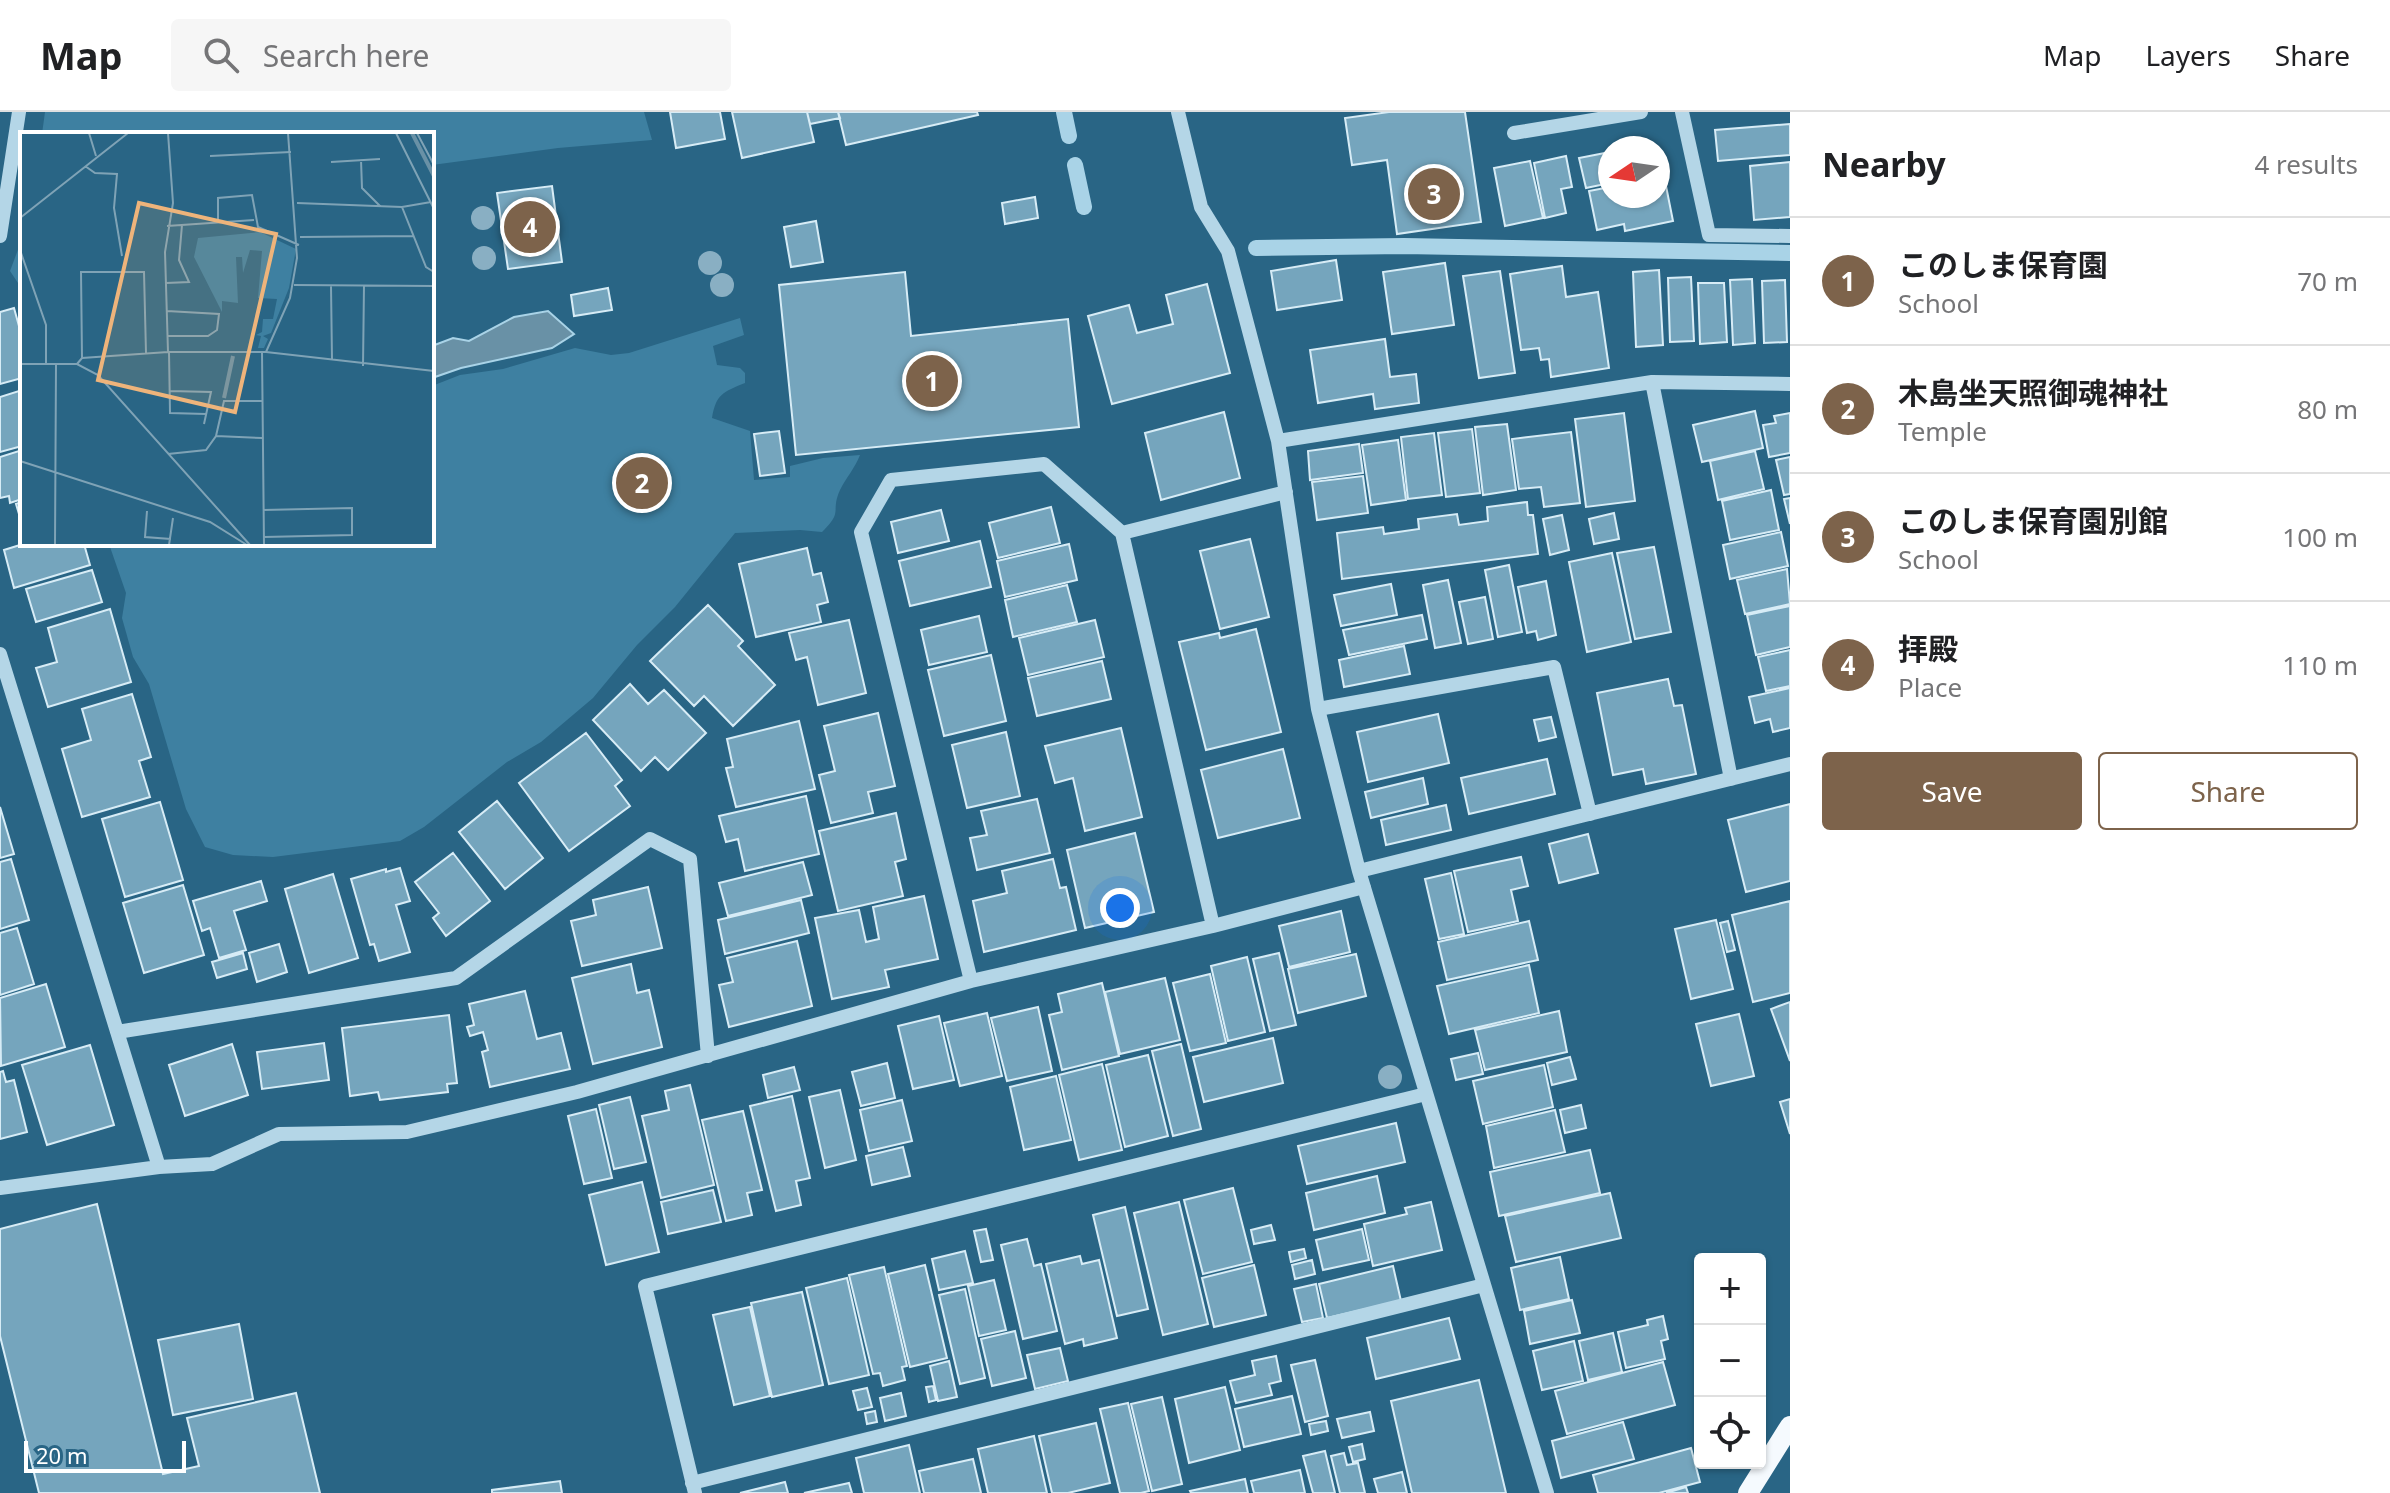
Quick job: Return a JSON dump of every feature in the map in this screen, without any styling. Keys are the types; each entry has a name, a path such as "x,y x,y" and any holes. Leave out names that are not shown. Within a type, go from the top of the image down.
{"main road":[{"path":"1748,1493 1790,1426"}],"street":[{"path":"0,236 19,112"},
{"path":"1178,112 1201,207 1228,251 1278,441 1318,709 1359,871 1547,1493"},
{"path":"1514,133 1641,112"},
{"path":"1682,112 1709,235 1790,236"},
{"path":"1278,441 1652,382 1790,384"},
{"path":"1652,382 1731,779"},
{"path":"971,981 861,532 891,480 1044,464 1122,533 1213,926"},
{"path":"1122,533 1286,492"},
{"path":"0,654 5,689 159,1167"},
{"path":"1318,709 1554,667 1590,814"},
{"path":"1359,871 1790,764"},
{"path":"117,1032 456,978 650,839 690,859 708,1056"},
{"path":"0,1188 159,1167 212,1164 279,1134 407,1132 577,1092 971,981 1213,926 1364,887"},
{"path":"1426,1094 645,1286 693,1488 1484,1285"}],"shaded area":[{"path":"45,112 644,112 652,140 558,148 434,165 434,132 42,132"},
{"path":"20,244 20,286 10,271"},
{"path":"548,311 574,334 552,348 461,368 434,377 434,345 453,338 469,341 514,317"},
{"path":"740,318 744,335 713,346 717,365 740,368 745,373 745,383 722,395 712,418 750,431 754,480 790,477 790,466 823,458 860,455 840,490 833,520 822,532 735,533 675,607 637,645 593,698 541,742 507,762 424,827 400,841 273,857 233,855 205,847 186,809 149,684 133,657 122,618 126,593 110,546 434,546 434,385 460,375 503,369 575,348 611,355 629,353"}],"building":[{"path":"670,112 720,112 725,139 676,148"},
{"path":"732,112 807,112 814,142 742,158"},
{"path":"807,112 838,112 840,118 810,124"},
{"path":"838,112 977,112 978,115 846,145"},
{"path":"1389,112 1465,112 1481,222 1397,234 1387,160 1352,165 1345,118"},
{"path":"1790,124 1790,155 1718,161 1715,130"},
{"path":"1598,154 1598,186 1586,188 1579,158"},
{"path":"1566,156 1572,187 1561,189 1566,213 1545,218 1534,163"},
{"path":"1530,161 1543,218 1505,226 1494,168"},
{"path":"1790,162 1790,217 1754,220 1750,166"},
{"path":"552,186 562,262 508,269 497,193"},
{"path":"1598,189 1598,208 1670,206 1673,221 1625,231 1624,224 1597,230 1589,191"},
{"path":"1035,197 1038,218 1005,224 1002,203"},
{"path":"816,221 823,262 791,267 784,227"},
{"path":"1336,260 1342,300 1277,310 1271,271"},
{"path":"1445,263 1454,325 1392,334 1383,272"},
{"path":"1562,266 1566,297 1598,292 1609,368 1551,377 1549,359 1541,360 1539,348 1521,350 1510,274"},
{"path":"1659,270 1663,345 1636,347 1633,272"},
{"path":"1500,271 1515,373 1479,378 1463,276"},
{"path":"905,272 911,336 1068,319 1079,427 796,455 779,285"},
{"path":"1691,277 1694,341 1670,342 1668,278"},
{"path":"1752,279 1755,343 1733,345 1730,280"},
{"path":"1785,280 1787,342 1764,343 1762,281"},
{"path":"1698,283 1724,283 1727,342 1700,344"},
{"path":"1207,284 1230,373 1112,404 1088,316 1129,305 1137,333 1173,324 1166,295"},
{"path":"608,288 612,310 574,316 571,295"},
{"path":"14,308 20,330 20,379 0,384 0,312"},
{"path":"1385,339 1390,377 1416,374 1419,403 1375,409 1373,394 1318,403 1310,350"},
{"path":"20,391 20,447 0,452 0,397"},
{"path":"1755,411 1763,448 1702,462 1693,425"},
{"path":"1224,412 1240,478 1161,500 1145,433"},
{"path":"1624,413 1635,501 1586,507 1575,419"},
{"path":"1790,413 1790,453 1769,457 1763,425 1776,423 1774,416"},
{"path":"1507,424 1516,490 1483,495 1475,427"},
{"path":"1472,429 1480,493 1446,497 1438,433"},
{"path":"779,431 785,473 760,476 754,434"},
{"path":"1571,432 1580,503 1544,507 1541,487 1519,489 1512,439"},
{"path":"1434,433 1442,495 1408,499 1401,437"},
{"path":"1398,440 1406,500 1371,505 1362,445"},
{"path":"1359,444 1363,473 1310,480 1308,451"},
{"path":"20,451 20,500 10,503 9,496 0,498 0,457"},
{"path":"1755,451 1764,489 1718,500 1710,461"},
{"path":"1790,457 1790,494 1784,495 1776,460"},
{"path":"1363,476 1368,513 1317,520 1312,482"},
{"path":"1771,490 1779,530 1730,540 1722,501"},
{"path":"1790,498 1790,524 1784,499"},
{"path":"1527,502 1528,515 1533,515 1538,554 1342,579 1337,533 1383,527 1384,534 1419,529 1418,519 1457,514 1459,525 1488,521 1487,507"},
{"path":"1051,507 1060,543 998,558 989,523"},
{"path":"941,510 949,541 898,553 891,522"},
{"path":"1614,513 1619,539 1594,544 1589,519"},
{"path":"1562,515 1569,550 1550,555 1543,519"},
{"path":"1781,532 1788,566 1730,579 1723,545"},
{"path":"1250,539 1269,617 1220,629 1200,551"},
{"path":"980,541 991,587 910,606 899,561"},
{"path":"1069,544 1077,580 1005,597 997,561"},
{"path":"20,545 85,546 90,565 14,588 4,550"},
{"path":"1654,547 1671,632 1635,639 1617,553"},
{"path":"807,548 813,575 821,573 828,602 817,605 821,622 756,637 739,564"},
{"path":"1612,553 1631,642 1587,652 1569,562"},
{"path":"1509,565 1522,632 1498,637 1485,570"},
{"path":"1787,569 1790,604 1745,614 1737,580"},
{"path":"92,570 102,602 36,622 26,589"},
{"path":"1448,580 1461,643 1435,648 1423,585"},
{"path":"1546,581 1556,635 1538,640 1536,631 1527,633 1518,587"},
{"path":"1391,584 1397,615 1341,626 1334,595"},
{"path":"1067,585 1077,622 1013,637 1005,600"},
{"path":"1485,597 1493,639 1468,644 1459,602"},
{"path":"708,605 743,641 738,646 775,685 733,726 704,696 694,706 650,661"},
{"path":"1790,606 1790,647 1756,655 1747,615"},
{"path":"110,609 131,682 48,707 36,668 57,662 48,628"},
{"path":"1422,615 1427,639 1349,655 1343,630"},
{"path":"979,616 987,652 929,665 921,630"},
{"path":"849,620 866,693 818,705 807,657 796,660 789,633"},
{"path":"1095,620 1104,657 1028,675 1019,638"},
{"path":"1256,629 1281,732 1206,750 1179,642 1219,633 1220,638"},
{"path":"1404,646 1410,674 1344,687 1339,660"},
{"path":"1790,650 1790,686 1766,691 1758,657"},
{"path":"991,655 1006,721 944,736 928,670"},
{"path":"1102,661 1111,699 1037,716 1028,678"},
{"path":"1668,679 1674,706 1682,705 1696,774 1646,784 1643,769 1613,775 1597,693"},
{"path":"630,684 648,704 664,690 706,733 668,770 655,757 641,771 593,720"},
{"path":"1790,688 1790,728 1773,732 1770,719 1755,723 1749,697"},
{"path":"132,694 151,757 139,761 150,797 82,817 62,749 91,740 82,709"},
{"path":"878,713 895,786 868,792 873,813 831,823 819,775 835,771 824,726"},
{"path":"1438,714 1449,763 1368,782 1357,732"},
{"path":"1551,717 1556,737 1539,741 1534,720"},
{"path":"799,721 815,789 736,807 726,768 733,767 727,739"},
{"path":"1121,728 1142,817 1085,831 1073,778 1055,783 1045,746"},
{"path":"1006,732 1020,796 967,808 952,745"},
{"path":"586,733 622,780 615,786 630,806 569,851 519,783"},
{"path":"1283,749 1300,818 1218,838 1201,770"},
{"path":"1547,759 1555,794 1469,814 1461,778"},
{"path":"1423,778 1428,804 1371,818 1365,792"},
{"path":"806,796 819,854 745,871 738,839 726,842 719,816"},
{"path":"1037,799 1050,853 977,870 970,838 987,835 981,811"},
{"path":"497,801 543,858 505,889 459,832"},
{"path":"160,802 183,880 125,897 102,819"},
{"path":"1790,804 1790,881 1746,892 1728,820"},
{"path":"1446,805 1451,830 1386,845 1381,820"},
{"path":"0,807 14,854 0,858"},
{"path":"896,813 906,859 895,862 903,896 838,911 819,831"},
{"path":"1135,833 1154,912 1085,928 1067,850"},
{"path":"1588,834 1598,873 1559,883 1549,844"},
{"path":"453,853 490,901 446,936 433,918 439,913 415,882"},
{"path":"1521,857 1528,886 1511,890 1518,921 1468,932 1454,871"},
{"path":"11,859 29,920 0,929 0,862"},
{"path":"1053,859 1060,888 1066,887 1076,930 984,952 973,901 1007,893 1002,871"},
{"path":"803,862 812,895 728,916 719,883"},
{"path":"400,868 410,901 396,905 410,952 379,961 374,944 370,945 351,879"},
{"path":"1451,873 1464,934 1439,939 1425,879"},
{"path":"333,874 358,958 309,973 285,889"},
{"path":"261,881 267,901 234,911 246,950 219,958 210,928 202,931 193,901"},
{"path":"183,885 204,955 144,973 123,903"},
{"path":"648,887 662,948 582,966 571,921 596,915 593,900"},
{"path":"924,896 938,959 885,970 889,987 832,999 815,918 859,910 866,942 879,939 873,907"},
{"path":"801,900 809,933 725,954 718,920"},
{"path":"1790,901 1790,993 1753,1002 1732,915"},
{"path":"1341,911 1350,952 1289,967 1279,926"},
{"path":"1716,920 1733,989 1691,999 1675,929"},
{"path":"1529,921 1538,960 1447,980 1438,942"},
{"path":"1728,921 1735,950 1727,952 1720,923"},
{"path":"17,928 34,984 0,995 0,933"},
{"path":"797,941 812,1006 729,1027 719,985 733,982 727,958"},
{"path":"279,944 287,972 257,982 249,953"},
{"path":"243,953 247,969 217,978 212,962"},
{"path":"1279,953 1296,1025 1270,1031 1253,959"},
{"path":"1356,954 1366,996 1298,1013 1288,969"},
{"path":"1247,957 1265,1032 1228,1041 1211,966"},
{"path":"631,964 637,993 649,990 662,1047 593,1064 572,978"},
{"path":"1529,965 1539,1013 1449,1034 1437,986"},
{"path":"1210,974 1226,1043 1190,1051 1173,983"},
{"path":"1165,978 1180,1040 1120,1054 1105,992"},
{"path":"1102,983 1119,1056 1062,1070 1049,1015 1062,1012 1058,994"},
{"path":"46,984 65,1047 1,1066 0,998"},
{"path":"525,991 537,1039 561,1033 570,1069 490,1087 482,1052 488,1050 483,1032 470,1036 467,1027 474,1025 469,1004"},
{"path":"1790,1002 1790,1061 1771,1009"},
{"path":"1038,1007 1052,1071 1007,1081 991,1018"},
{"path":"1559,1011 1567,1052 1485,1070 1475,1030"},
{"path":"987,1013 1002,1076 960,1086 944,1023"},
{"path":"1739,1014 1754,1076 1711,1086 1696,1024"},
{"path":"449,1015 457,1083 447,1084 448,1092 380,1100 378,1092 350,1096 342,1028"},
{"path":"939,1016 954,1080 913,1089 898,1026"},
{"path":"1273,1038 1283,1083 1204,1102 1193,1057"},
{"path":"324,1043 329,1080 262,1089 257,1052"},
{"path":"232,1044 248,1095 185,1116 169,1065"},
{"path":"1181,1044 1201,1129 1173,1136 1152,1051"},
{"path":"90,1045 114,1125 47,1145 22,1065"},
{"path":"1478,1053 1483,1074 1456,1080 1451,1059"},
{"path":"1148,1055 1168,1136 1125,1147 1106,1065"},
{"path":"1570,1057 1576,1079 1552,1085 1547,1063"},
{"path":"887,1063 895,1098 861,1106 852,1072"},
{"path":"1102,1064 1122,1150 1079,1160 1059,1075"},
{"path":"1544,1065 1553,1107 1483,1124 1473,1081"},
{"path":"794,1067 800,1090 768,1098 763,1075"},
{"path":"3,1071 6,1082 14,1080 27,1132 0,1139 0,1072"},
{"path":"1056,1076 1071,1140 1024,1150 1010,1087"},
{"path":"690,1085 714,1185 661,1198 642,1116 669,1110 665,1091"},
{"path":"840,1090 856,1160 825,1168 809,1097"},
{"path":"792,1096 810,1178 796,1181 801,1205 776,1211 750,1106"},
{"path":"630,1097 646,1162 614,1169 599,1105"},
{"path":"1790,1099 1790,1134 1780,1102"},
{"path":"902,1100 912,1141 869,1151 860,1110"},
{"path":"1581,1105 1586,1128 1565,1133 1560,1110"},
{"path":"596,1109 612,1178 584,1184 568,1116"},
{"path":"1555,1110 1565,1152 1494,1168 1486,1126"},
{"path":"743,1111 762,1190 747,1193 752,1215 726,1221 702,1120"},
{"path":"1396,1123 1405,1162 1307,1184 1298,1146"},
{"path":"903,1147 910,1176 872,1185 866,1156"},
{"path":"1590,1150 1600,1193 1499,1216 1490,1172"},
{"path":"1377,1176 1385,1213 1314,1230 1306,1193"},
{"path":"642,1182 659,1252 606,1265 589,1195"},
{"path":"1233,1188 1252,1262 1203,1274 1184,1200"},
{"path":"713,1190 721,1222 668,1234 661,1202"},
{"path":"1610,1193 1621,1238 1516,1262 1505,1216"},
{"path":"1179,1202 1208,1324 1163,1335 1134,1213"},
{"path":"1431,1202 1442,1250 1373,1266 1364,1224 1407,1214 1405,1208"},
{"path":"97,1204 163,1474 199,1466 187,1418 296,1393 320,1493 39,1493 0,1336 0,1229"},
{"path":"1125,1207 1148,1309 1117,1316 1093,1215"},
{"path":"1271,1225 1275,1240 1254,1244 1251,1230"},
{"path":"986,1229 993,1260 981,1262 974,1231"},
{"path":"1362,1229 1369,1260 1323,1270 1316,1240"},
{"path":"1027,1239 1034,1266 1041,1264 1057,1331 1023,1339 1001,1245"},
{"path":"1304,1249 1306,1258 1291,1262 1289,1252"},
{"path":"965,1251 973,1283 939,1290 932,1259"},
{"path":"1080,1256 1082,1264 1099,1260 1117,1338 1084,1346 1083,1339 1065,1344 1046,1264"},
{"path":"1560,1257 1569,1299 1520,1310 1511,1268"},
{"path":"1312,1260 1315,1274 1295,1279 1292,1265"},
{"path":"925,1265 947,1358 910,1367 888,1274"},
{"path":"1254,1265 1266,1315 1214,1327 1202,1278"},
{"path":"1393,1266 1401,1301 1327,1318 1319,1284"},
{"path":"884,1267 907,1366 902,1367 905,1380 883,1386 880,1373 873,1374 849,1275"},
{"path":"847,1278 869,1375 829,1384 806,1288"},
{"path":"994,1280 1006,1330 979,1336 968,1286"},
{"path":"1316,1284 1323,1318 1302,1322 1294,1289"},
{"path":"965,1289 985,1378 960,1384 939,1295"},
{"path":"802,1292 823,1385 772,1397 751,1303"},
{"path":"1572,1300 1580,1333 1530,1344 1524,1311"},
{"path":"750,1307 770,1396 734,1405 713,1315"},
{"path":"1663,1316 1668,1339 1661,1341 1665,1359 1626,1368 1618,1332 1648,1325 1647,1320"},
{"path":"1449,1318 1460,1359 1376,1379 1367,1338"},
{"path":"239,1324 253,1399 173,1415 158,1340"},
{"path":"1015,1331 1026,1378 992,1386 981,1339"},
{"path":"1613,1333 1622,1372 1588,1380 1579,1341"},
{"path":"1574,1341 1583,1381 1542,1390 1533,1351"},
{"path":"1060,1348 1068,1381 1035,1389 1027,1355"},
{"path":"1276,1356 1281,1381 1269,1384 1272,1395 1236,1403 1230,1381 1255,1375 1252,1361"},
{"path":"1315,1360 1328,1416 1305,1422 1291,1365"},
{"path":"949,1361 957,1397 938,1401 930,1366"},
{"path":"1663,1362 1675,1405 1567,1434 1555,1391"},
{"path":"1479,1380 1506,1493 1412,1493 1391,1401"},
{"path":"933,1386 936,1400 929,1402 926,1387"},
{"path":"1225,1387 1240,1450 1189,1463 1175,1399"},
{"path":"867,1388 872,1407 858,1410 853,1391"},
{"path":"901,1393 906,1416 885,1421 880,1398"},
{"path":"1292,1396 1301,1434 1244,1447 1235,1409"},
{"path":"1162,1397 1182,1484 1152,1491 1131,1404"},
{"path":"1128,1403 1149,1491 1141,1493 1120,1493 1100,1409"},
{"path":"875,1411 877,1422 867,1424 865,1413"},
{"path":"1370,1412 1374,1431 1342,1438 1337,1419"},
{"path":"1326,1421 1328,1431 1311,1435 1309,1424"},
{"path":"1623,1422 1634,1459 1561,1478 1552,1441"},
{"path":"1096,1423 1110,1483 1068,1493 1052,1493 1039,1436"},
{"path":"1034,1436 1047,1493 988,1493 978,1449"},
{"path":"1362,1444 1365,1459 1353,1462 1349,1447"},
{"path":"909,1445 920,1493 864,1493 856,1458"},
{"path":"1691,1448 1694,1469 1700,1482 1659,1493 1598,1493 1593,1475"},
{"path":"1325,1451 1335,1493 1313,1493 1303,1456"},
{"path":"1344,1453 1347,1465 1358,1463 1365,1493 1340,1493 1331,1456"},
{"path":"973,1459 981,1493 924,1493 919,1471"},
{"path":"1300,1470 1305,1493 1254,1493 1251,1481"},
{"path":"1402,1472 1407,1493 1378,1493 1374,1479"},
{"path":"1245,1479 1248,1493 1190,1491"},
{"path":"560,1481 562,1493 492,1493 492,1490"},
{"path":"785,1482 788,1493 740,1493"},
{"path":"849,1483 852,1493 804,1493"},
{"path":"1686,1487 1688,1493 1666,1493"}],"waterway":[{"path":"1064,112 1069,136"},
{"path":"1075,165 1084,207"},
{"path":"1256,248 1404,246 1790,253"}],"place":[{"name":"このしま保育園別館","path":"1434,194"},
{"name":"拝殿","path":"530,227"},
{"name":"このしま保育園","path":"932,381"},
{"name":"木島坐天照御魂神社","path":"642,483"}]}
